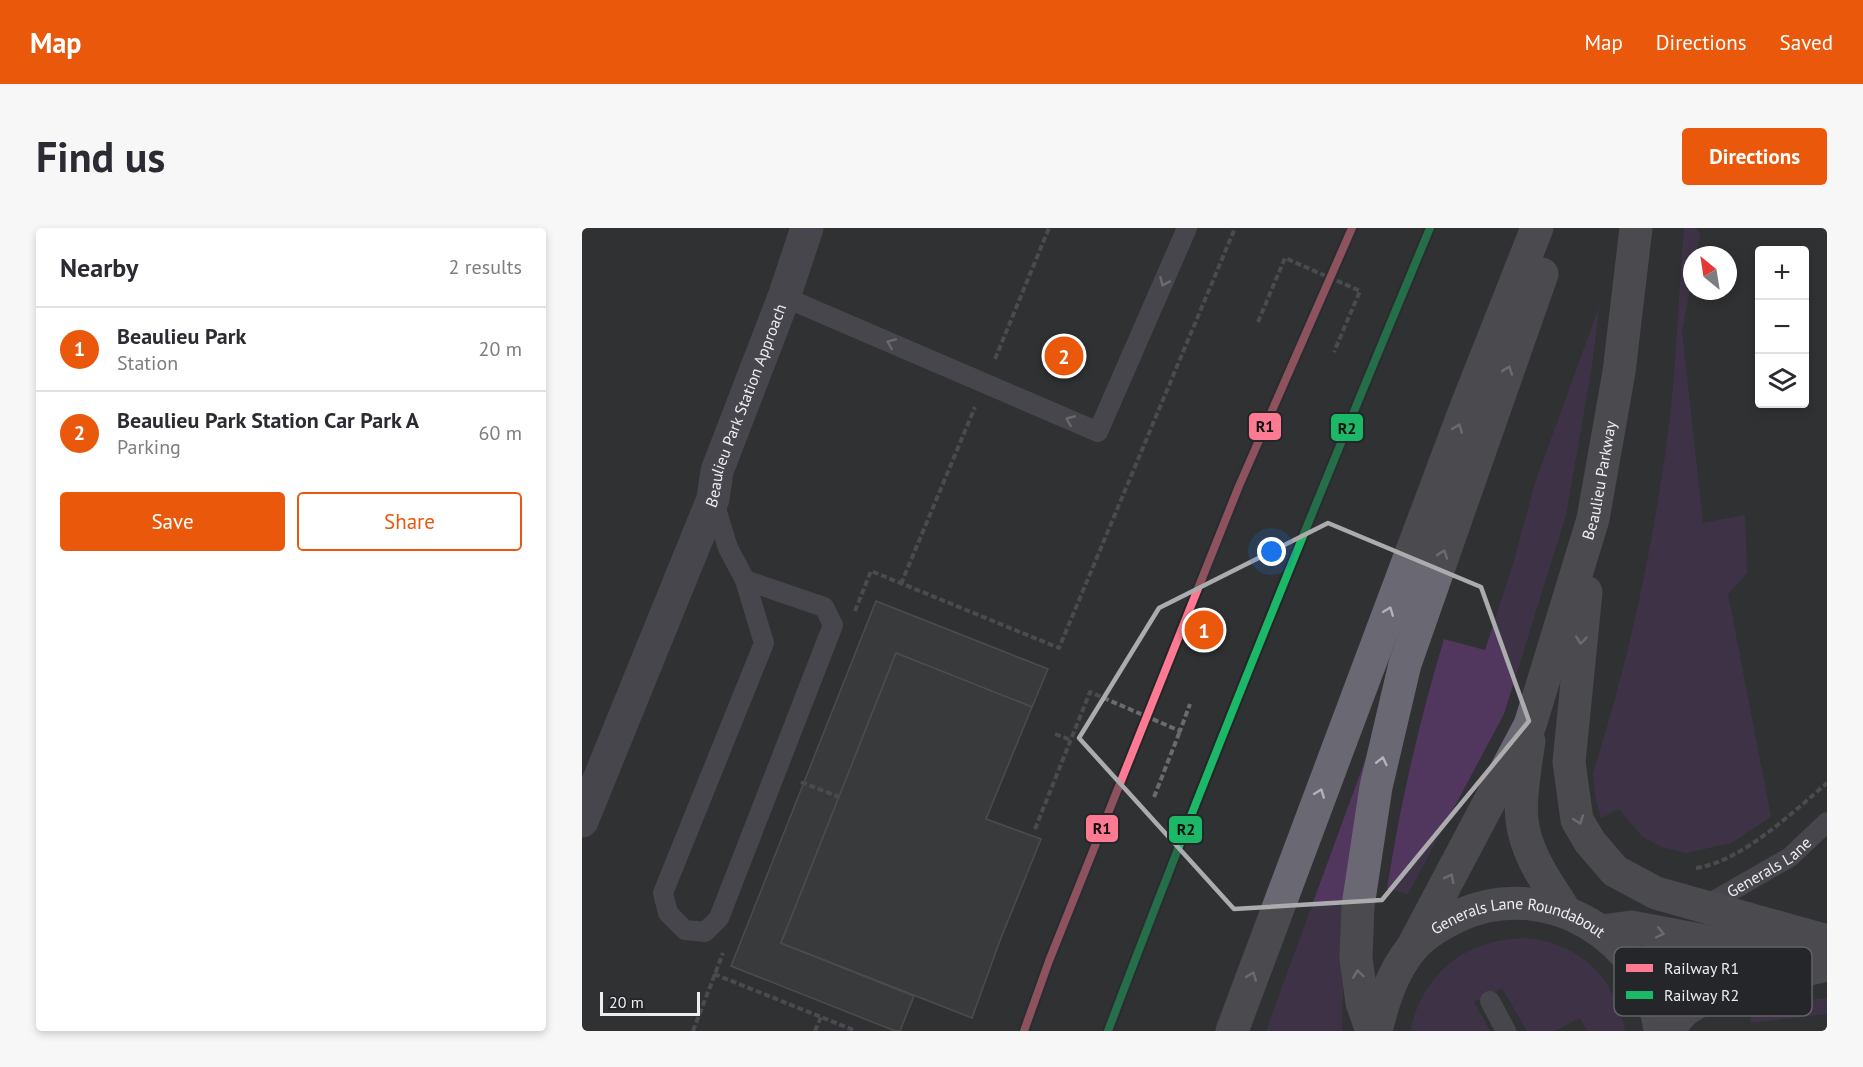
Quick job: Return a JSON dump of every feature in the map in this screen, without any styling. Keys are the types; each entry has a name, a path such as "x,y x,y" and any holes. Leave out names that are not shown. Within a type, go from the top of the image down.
{"highway":[{"path":"1232,1031 1463,415 1537,228"},
{"path":"1374,1031 1362,1003 1356,958 1358,906 1376,787 1405,664 1538,284 1560,228"},
{"name":"Beaulieu Parkway","path":"1412,948 1530,725 1593,519 1619,372 1636,228"},
{"path":"1593,519 1569,762 1577,820 1590,842 1615,871 1656,892 1827,943"},
{"name":"Beaulieu Parkway","path":"1530,725 1521,817 1532,858 1565,911"},
{"name":"Generals Lane Roundabout","path":"1374,1031 1383,1001 1395,975 1412,948 1437,927 1467,912 1483,907 1508,904 1532,904 1565,911 1602,931 1620,947"},
{"path":"1602,931 1631,927 1716,944 1827,943"},
{"path":"1812,969 1827,965"},
{"name":"Generals Lane Roundabout","path":"1656,1016 1660,1031"},
{"path":"1667,1031 1680,1016"}],"street":[{"name":"Beaulieu Park Station Approach","path":"713,499 717,471 784,297 807,228"},
{"path":"582,821 713,499"}],"lane":[{"path":"784,297 1098,432 1187,228"},
{"name":"Beaulieu Park Station Approach","path":"713,499 728,548 745,580 764,643 663,893 668,913 685,930 705,932 720,918 833,625 824,607 745,580"},
{"name":"Generals Lane","path":"1705,906 1790,857 1827,822"},
{"path":"1490,1001 1506,1031"}],"path":[{"path":"854,615 871,571 1059,648 1234,228"},
{"path":"1258,322 1285,258 1360,291 1334,352"},
{"path":"1035,829 1090,692 1180,731"},
{"path":"1154,797 1190,704"},
{"path":"1054,734 1071,740"},
{"path":"790,779 839,797"},
{"path":"1688,867 1698,868 1727,857 1759,840 1827,783"},
{"path":"693,1031 723,952"},
{"path":"714,974 856,1031"},
{"path":"815,1031 821,1017"}],"highlighted area":[{"path":"1328,523 1481,587 1529,721 1382,900 1234,909 1079,738 1159,608"}],"shaded area":[{"path":"1684,228 1695,228 1700,234 1698,246 1683,246 1683,300 1688,300 1682,331 1703,523 1745,515 1747,573 1728,594 1771,817 1731,843 1686,853 1662,847 1643,837 1619,809 1601,818 1595,796 1593,773 1619,686 1649,553 1670,418"},
{"path":"1599,307 1592,366 1566,515 1504,714 1408,894 1387,889 1411,763 1444,639 1485,650 1513,564 1535,483"},
{"path":"1367,755 1371,758 1345,910 1342,1031 1266,1031"},
{"path":"1525,938 1545,941 1578,955 1592,966 1613,994 1614,1016 1621,1016 1625,1031 1587,1031 1580,1018 1555,1031 1527,1031 1502,988 1474,1002 1490,1031 1410,1031 1416,1010 1436,976 1465,953 1503,940"},
{"path":"1827,998 1827,1014 1812,1016 1812,1000"},
{"path":"1750,1016 1810,1016 1751,1023"}],"building":[{"path":"876,601 1048,669 1032,707 896,653 781,943 914,996 900,1031 731,966"},
{"path":"896,653 1032,707 986,819 1041,839 972,1018 781,943"}],"railway":[{"path":"1024,1031 1049,961 1239,486 1352,228"}],"rail line":[{"name":"R1","path":"1024,1031 1049,961 1239,486 1352,228"},
{"name":"R2","path":"1108,1031 1266,628 1430,228"}],"place":[{"name":"Beaulieu Park Station Car Park A","path":"1064,356"},
{"name":"Beaulieu Park","path":"1204,630"}]}
